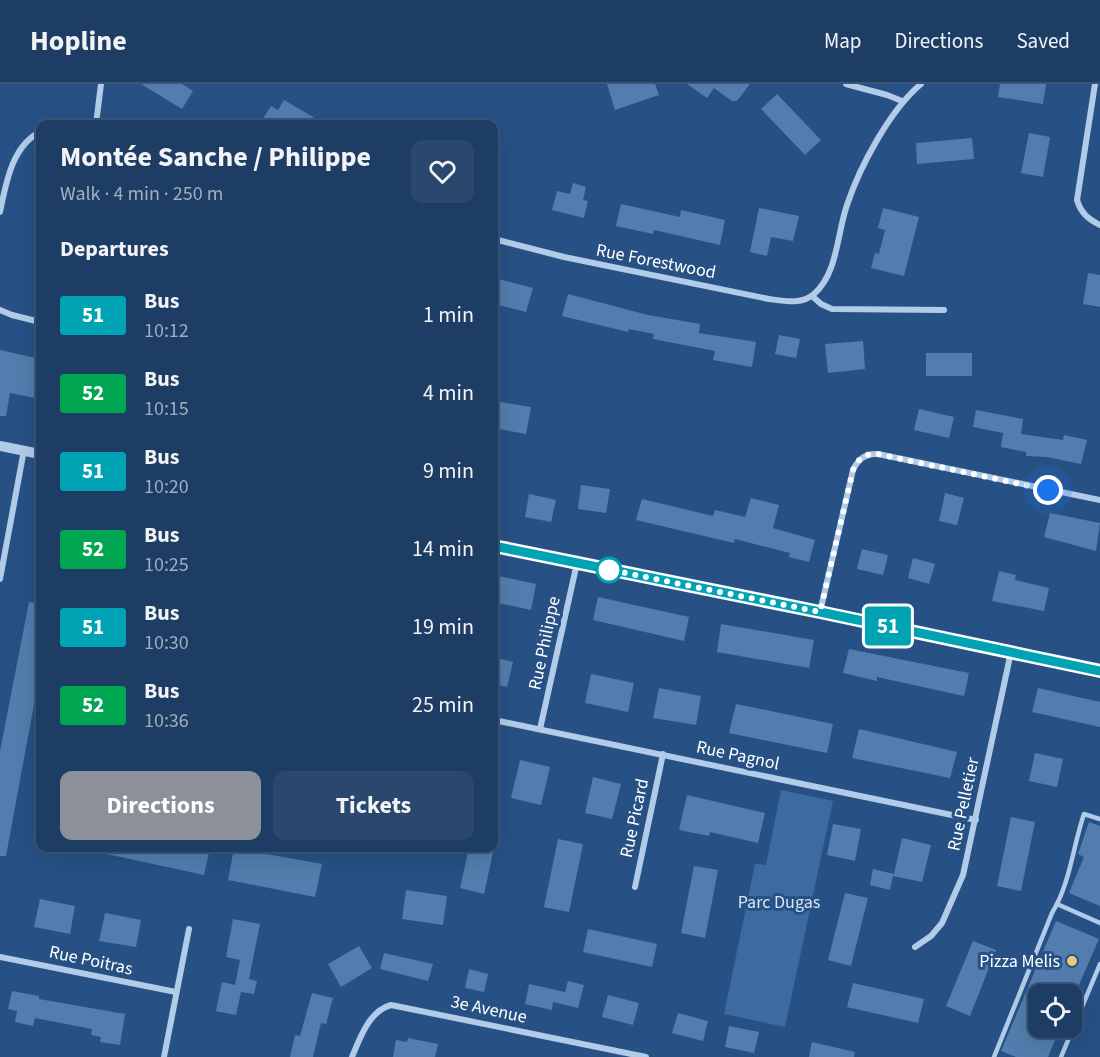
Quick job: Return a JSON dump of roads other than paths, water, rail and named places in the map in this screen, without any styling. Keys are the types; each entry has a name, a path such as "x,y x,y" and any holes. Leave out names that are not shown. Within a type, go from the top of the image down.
{"street":[{"path":"95,120 101,84"},
{"path":"846,84 902,101"},
{"path":"921,84 902,101 855,183 843,216 827,275 812,296 820,304 831,309 944,310"},
{"path":"1095,84 1077,200 1083,213 1100,225"},
{"path":"0,212 16,155 26,142 36,135"},
{"name":"Rue Forestwood","path":"498,240 564,257 769,299 801,301 812,296"},
{"path":"0,310 36,321"},
{"path":"0,446 36,453"},
{"path":"0,579 24,450"},
{"path":"820,612 853,470 858,460 868,454 878,454 1100,500"},
{"path":"498,547 1100,671"},
{"name":"Rue Philippe","path":"540,729 577,563"},
{"name":"Rue Pelletier","path":"915,947 938,929 963,875 1011,652"},
{"name":"Rue Pagnol","path":"498,721 976,820"},
{"name":"Rue Picard","path":"635,887 663,754"},
{"path":"164,1057 189,929"},
{"name":"Rue Poitras","path":"0,957 176,992"},
{"name":"3e Avenue","path":"352,1057 371,1019 379,1010 391,1005 646,1057"}],"lane":[{"path":"994,1057 1052,913 1063,892 1084,814 1100,819"},
{"path":"1057,904 1100,923"},
{"path":"1061,1057 1100,964"}],"place":[{"name":"Pizza Melis","path":"1072,961"}],"park label":[{"name":"Parc Dugas","path":"779,902"}]}
